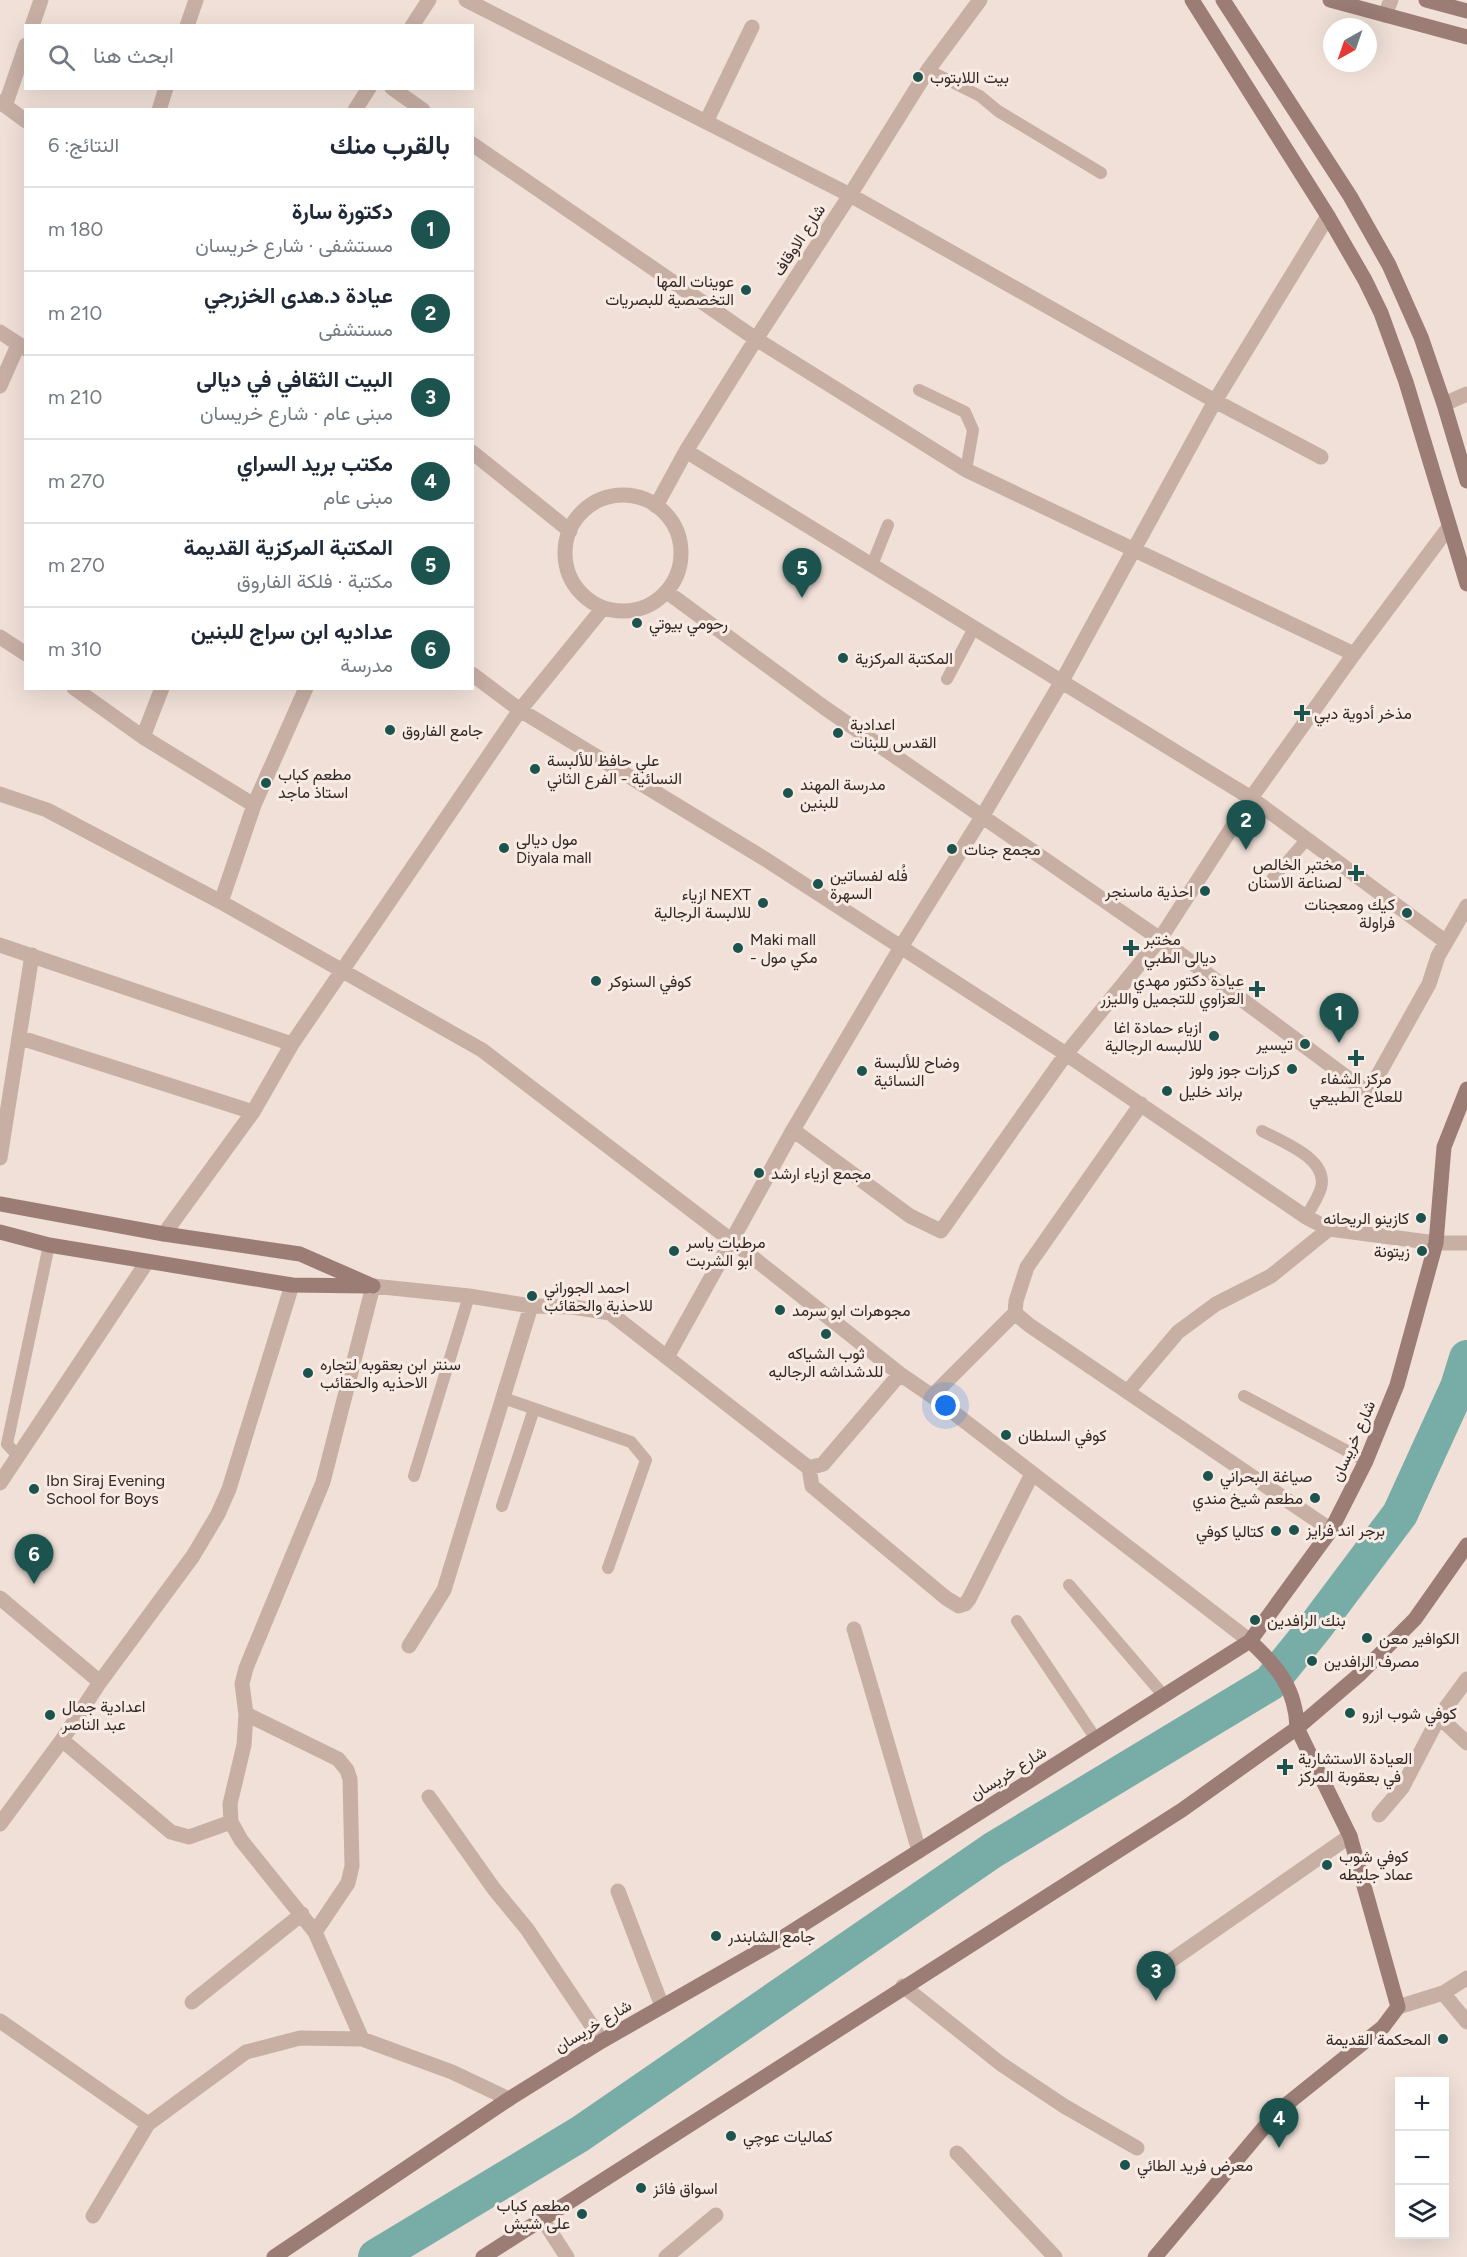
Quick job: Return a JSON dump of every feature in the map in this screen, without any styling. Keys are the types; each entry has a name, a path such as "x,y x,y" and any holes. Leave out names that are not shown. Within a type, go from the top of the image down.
{"street":[{"path":"33,24 41,0"},
{"path":"188,24 196,0"},
{"path":"413,24 429,0"},
{"path":"466,0 850,195 1321,457"},
{"name":"شارع الاوقاف","path":"656,506 686,452 756,339 928,70 980,0"},
{"path":"1192,0 1328,216 1365,280 1391,338 1406,382 1467,584"},
{"path":"1223,0 1371,230 1406,300 1444,404 1467,481"},
{"path":"1330,0 1467,37"},
{"path":"1385,15 1391,0"},
{"path":"1426,0 1467,11"},
{"path":"705,122 753,27"},
{"path":"24,50 2,104 24,120"},
{"path":"160,108 165,90"},
{"path":"356,108 368,90"},
{"path":"395,90 420,108"},
{"path":"474,145 756,339 966,470 1354,654"},
{"path":"667,1357 793,1130 901,946 982,817 1062,681 1215,400 1328,216"},
{"path":"0,332 22,347 0,386"},
{"path":"1444,404 1467,394"},
{"path":"686,452 1251,798 1446,942"},
{"path":"474,454 570,531"},
{"path":"624,495 641,498 656,506 670,518 678,534 682,552 680,569 667,592 659,600 642,609 622,612 603,608 587,599 575,585 567,568 565,549 570,531 578,516 591,505 607,497 624,495"},
{"path":"793,1130 910,1216 940,1231 1066,1054 1160,939 1251,798 1354,654 1449,528"},
{"path":"667,592 825,708 1160,939 1368,1094 1429,984 1446,942 1467,906"},
{"path":"164,1234 253,1112 292,1044 520,710 603,608"},
{"path":"0,637 24,653"},
{"path":"474,676 520,710 765,859 901,946 1141,1104 1306,1217 1329,1228 1436,1243 1467,1243"},
{"path":"77,690 143,737 254,805"},
{"path":"143,737 161,690"},
{"path":"221,902 254,805 305,690"},
{"path":"0,794 47,810 221,902 482,1050 732,1241 900,1374 932,1396 1250,1641 1270,1660 1290,1690 1297,1709 1297,1728 1350,1836 1398,2007"},
{"path":"0,945 292,1044"},
{"path":"0,1158 33,955"},
{"path":"21,1038 253,1112"},
{"name":"شارع خريسان","path":"274,2257 509,2099 602,2041 777,1941 1250,1641 1331,1530 1366,1461 1397,1385 1436,1243 1444,1147 1467,1089"},
{"path":"932,1396 1015,1313 1016,1301 1027,1267 1141,1104"},
{"path":"0,1204 164,1234 300,1254 373,1286"},
{"path":"1128,1391 1178,1332 1216,1304 1271,1276 1329,1228"},
{"path":"0,1232 49,1245 292,1285 373,1286 469,1296 531,1306 573,1307 609,1313 809,1467 812,1486 946,1598 959,1606 965,1604 969,1599 1032,1474"},
{"path":"0,1483 147,1262"},
{"path":"0,1824 62,1740 100,1682 193,1556 218,1514 229,1489 292,1285"},
{"path":"362,2039 315,1932 241,1840 231,1822 230,1804 244,1745 246,1714 242,1684 246,1668 322,1482 373,1286"},
{"path":"408,1646 444,1590 531,1306"},
{"path":"1015,1313 1029,1325 1331,1530"},
{"path":"809,1467 823,1464 900,1374"},
{"path":"483,2257 903,1986 1182,1810 1297,1728 1353,1681 1415,1619 1467,1545"},
{"path":"0,1598 100,1682"},
{"path":"854,1629 919,1851"},
{"path":"1379,1815 1402,1788 1439,1717 1467,1679"},
{"path":"246,1714 338,1759 347,1770 350,1779 352,1866 348,1883 315,1932"},
{"path":"1439,1717 1467,1743"},
{"path":"62,1740 171,1832 189,1837 231,1822"},
{"path":"429,1797 494,1889 527,1929 602,2041"},
{"path":"1156,1971 1350,1836"},
{"path":"618,1891 662,2006"},
{"path":"192,2002 302,1914"},
{"path":"1155,2257 1277,2112 1383,2027 1398,2007 1443,1993 1467,1978"},
{"path":"903,1986 1001,2064 1064,2106 1137,2148"},
{"path":"1443,1993 1467,2022"},
{"path":"0,2020 148,2124"},
{"path":"93,2216 148,2124 246,2052 300,2038 362,2039 452,2072 509,2099"},
{"path":"957,2154 1055,2257"},
{"path":"666,2257 716,2215"},
{"path":"543,2220 567,2257"}],"lane":[{"path":"928,70 980,96 999,111 1101,173"},
{"path":"919,390 965,412 973,430 966,470"},
{"path":"872,565 888,525"},
{"path":"947,679 974,628"},
{"path":"1272,879 1307,839"},
{"path":"1262,1131 1314,1160 1321,1174 1321,1187 1306,1217"},
{"path":"18,1456 7,1444 49,1245"},
{"path":"414,1476 469,1296"},
{"path":"1244,1396 1366,1461"},
{"path":"503,1398 631,1442 646,1460 608,1568"},
{"path":"501,1506 534,1409"},
{"path":"1069,1585 1164,1696"},
{"path":"1017,1622 1096,1739"}],"waterway":[{"path":"376,2257 580,2134 993,1850 1270,1683 1400,1514 1458,1387 1467,1358"}],"place":[{"name":"بيت اللابتوب","path":"918,77"},
{"name":"عوينات المها التخصصية للبصريات","path":"746,290"},
{"name":"المكتبة المركزية القديمة","path":"802,598"},
{"name":"رحومي بيوتي","path":"637,623"},
{"name":"المكتبة المركزية","path":"843,658"},
{"name":"مذخر أدوية دبي","path":"1302,713"},
{"name":"جامع الفاروق","path":"390,730"},
{"name":"اعدادية القدس للبنات","path":"838,733"},
{"name":"علي حافظ للألبسة النسائية - الفرع الثاني","path":"535,769"},
{"name":"مطعم كباب استاذ ماجد","path":"266,783"},
{"name":"مدرسة المهند للبنين","path":"788,793"},
{"name":"مول ديالى Diyala mall","path":"504,848"},
{"name":"مجمع جنات","path":"952,849"},
{"name":"عيادة د.هدى الخزرجي","path":"1246,850"},
{"name":"مختبر الخالص لصناعة الاسنان","path":"1356,873"},
{"name":"فُله لفساتين السهرة","path":"818,884"},
{"name":"احذية ماسنجر","path":"1205,891"},
{"name":"ازياء NEXT للالبسة الرجالية","path":"763,903"},
{"name":"كيك ومعجنات فراولة","path":"1407,913"},
{"name":"Maki mall - مكي مول","path":"738,948"},
{"name":"مختبر ديالى الطبي","path":"1131,948"},
{"name":"كوفي السنوكر","path":"596,981"},
{"name":"عيادة دكتور مهدي العزاوي للتجميل والليزر","path":"1257,989"},
{"name":"ازياء حمادة اغا للالبسه الرجالية","path":"1214,1036"},
{"name":"دكتورة سارة","path":"1339,1043"},
{"name":"تيسير","path":"1305,1044"},
{"name":"مركز الشفاء للعلاج الطبيعي","path":"1356,1058"},
{"name":"كرزات جوز ولوز","path":"1292,1069"},
{"name":"وضاح للألبسة النسائية","path":"862,1071"},
{"name":"براند خليل","path":"1167,1091"},
{"name":"مجمع ازياء ارشد","path":"759,1173"},
{"name":"كازينو الريحانه","path":"1421,1218"},
{"name":"مرطبات ياسر ابو الشربت","path":"674,1251"},
{"name":"زيتونة","path":"1422,1251"},
{"name":"احمد الجوراني للاحذية والحقائب","path":"532,1296"},
{"name":"مجوهرات ابو سرمد","path":"780,1310"},
{"name":"ثوب الشياكه للدشداشه الرجاليه","path":"826,1334"},
{"name":"سنتر ابن بعقوبه لتجاره الاحذيه والحقائب","path":"308,1373"},
{"name":"كوفي السلطان","path":"1006,1435"},
{"name":"صياغة البحراني","path":"1208,1476"},
{"name":"Ibn Siraj Evening School for Boys","path":"34,1489"},
{"name":"مطعم شيخ مندي","path":"1315,1498"},
{"name":"برجر اند فرايز","path":"1294,1530"},
{"name":"كتاليا كوفي","path":"1276,1531"},
{"name":"عداديه ابن سراج للبنين","path":"34,1584"},
{"name":"بنك الرافدين","path":"1255,1620"},
{"name":"الكوافير معن","path":"1367,1638"},
{"name":"مصرف الرافدين","path":"1312,1661"},
{"name":"كوفي شوب ازرو","path":"1350,1713"},
{"name":"اعدادية جمال عبد الناصر","path":"50,1715"},
{"name":"العيادة الاستشارية في بعقوبة المركز","path":"1285,1767"},
{"name":"كوفي شوب عماد جليطه","path":"1327,1865"},
{"name":"جامع الشابندر","path":"716,1936"},
{"name":"البيت الثقافي في ديالى","path":"1156,2001"},
{"name":"المحكمة القديمة","path":"1443,2039"},
{"name":"كماليات عوچي","path":"731,2136"},
{"name":"مكتب بريد السراي","path":"1279,2148"},
{"name":"معرض فريد الطائي","path":"1125,2165"},
{"name":"اسواق فائز","path":"641,2188"},
{"name":"مطعم كباب على شيش","path":"582,2214"}]}
